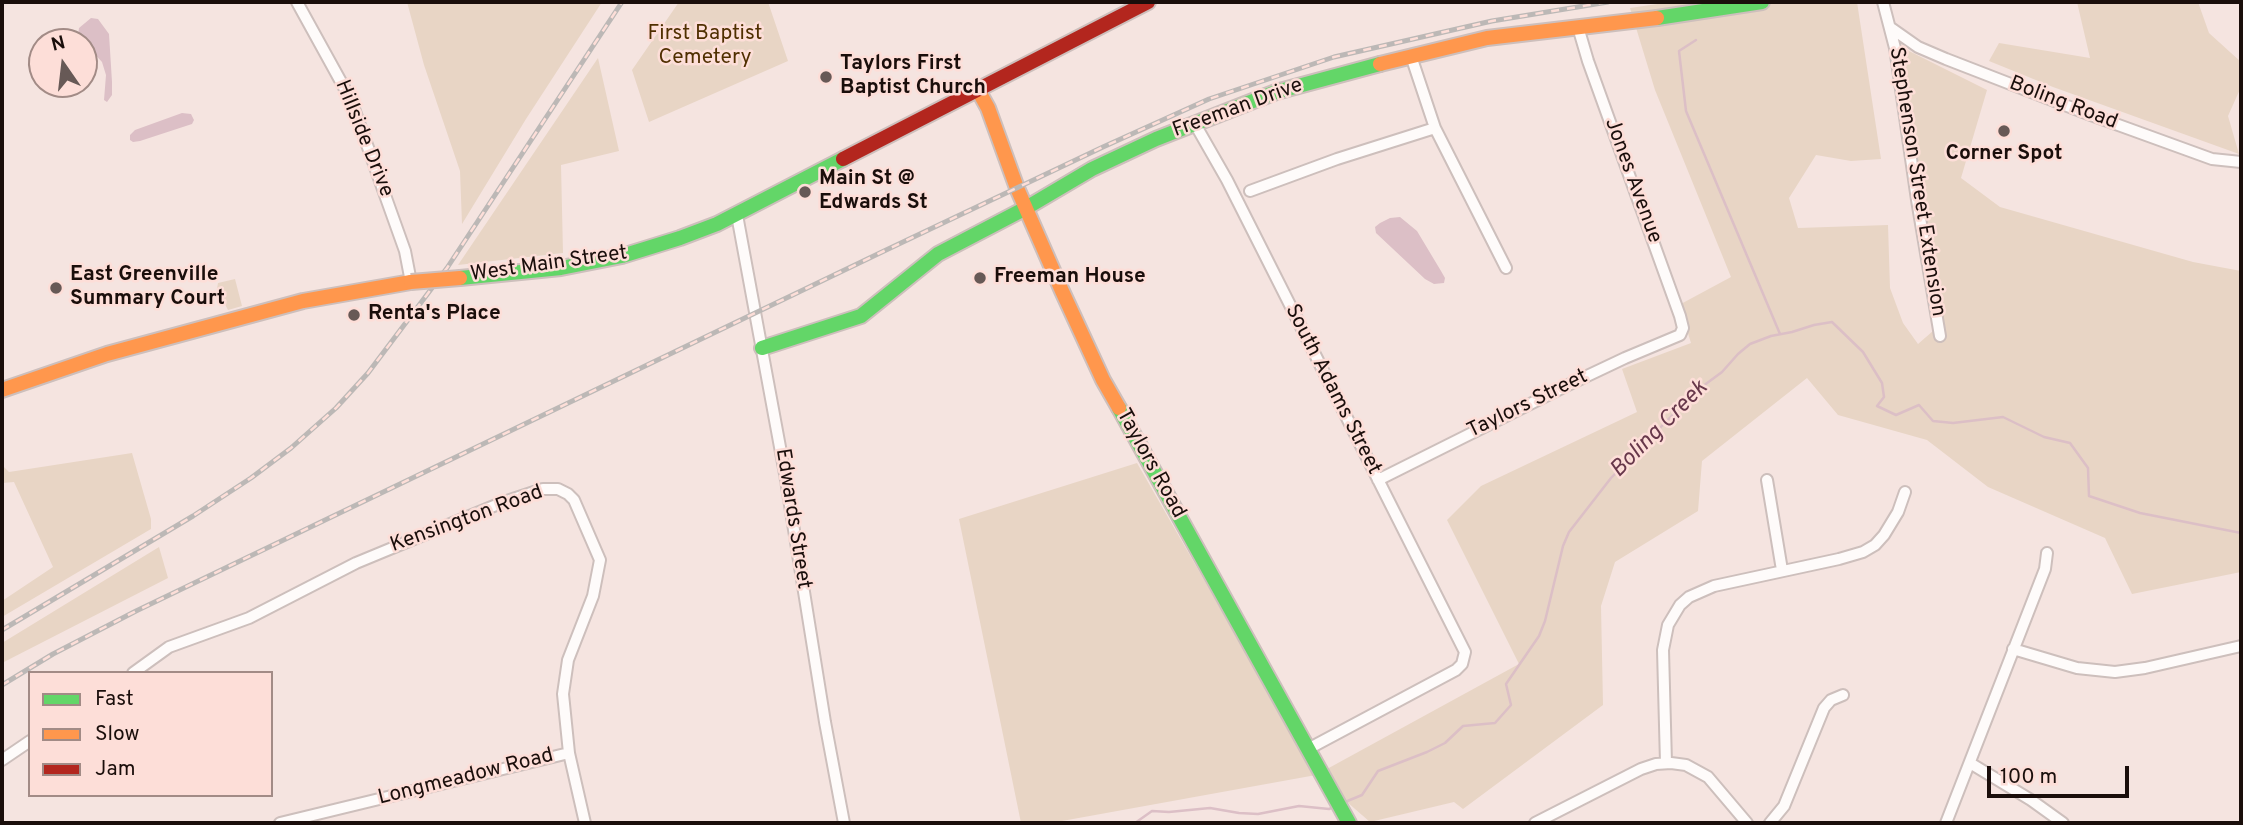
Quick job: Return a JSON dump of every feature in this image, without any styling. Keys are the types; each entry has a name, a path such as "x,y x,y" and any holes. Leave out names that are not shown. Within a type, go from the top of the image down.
{"street":[{"name":"Hillside Drive","path":"297,2 351,100 405,251 411,282"},
{"name":"Freeman Drive","path":"762,348 861,316 938,254 1026,208 1092,169 1156,139 1276,92 1487,38 1688,14 1762,2"},
{"name":"Stephenson Street Extension","path":"1883,2 1883,10 1891,28 1940,336"},
{"name":"West Main Street","path":"2,390 107,354 303,301 411,282 561,268 622,256 680,238 737,215 1140,4"},
{"name":"Jones Avenue","path":"1578,27 1680,316 1683,328 1680,335"},
{"name":"Boling Road","path":"1891,28 1918,47 1946,60 2212,159 2241,162"},
{"path":"1411,56 1435,128 1506,268"},
{"name":"Taylors Road","path":"978,90 988,108 1026,208 1103,380 1349,823"},
{"name":"South Adams Street","path":"1195,124 1227,180 1463,648 1465,657 1455,670 1308,749"},
{"path":"1250,191 1337,159 1435,128"},
{"name":"Edwards Street","path":"737,215 785,474 844,823"},
{"name":"Taylors Street","path":"1378,480 1568,384 1680,335"},
{"path":"1767,480 1782,570"},
{"name":"Kensington Road","path":"136,671 169,647 236,624 356,563 509,500 542,489 558,489 568,494 577,506 599,554 601,566 593,596 568,660 564,679 563,711 585,823"},
{"path":"1666,763 1663,650 1673,614 1689,597 1701,590 1839,559 1870,548 1884,535 1894,520 1905,492"},
{"path":"1946,823 2045,569 2047,553"},
{"path":"2014,649 2077,668 2115,672 2145,668 2241,646"},
{"path":"1770,823 1784,806 1824,708 1831,700 1843,695"},
{"path":"2,760 28,742"},
{"name":"Longmeadow Road","path":"280,823 569,752"},
{"path":"1535,823 1615,780 1641,769 1666,763 1686,765 1708,777 1747,823"},
{"path":"1969,763 2031,800 2063,823"}],"green space":[{"path":"407,2 602,2 462,224 460,171 424,65"},
{"name":"First Baptist Cemetery","path":"679,2 768,2 788,61 649,122 632,70"},
{"path":"1671,2 1857,2 1881,159 1851,161 1816,155 1789,198 1798,228 1888,225 1890,288 1903,323 1918,344 1941,324 1899,46 1987,90 1961,178 2000,207 2193,262 2241,271 2241,572 2132,594 2105,538 1988,487 1927,440 1838,415 1807,378 1702,461 1698,511 1615,562 1601,606 1603,705 1463,809 1454,802 1370,822 1316,775 1519,664 1447,520 1481,486 1637,412 1622,369 1691,343 1679,305 1731,277 1655,90 1630,8"},
{"path":"2077,2 2198,2 2209,33 2241,62 2241,87 2228,116 2239,154 1989,61 1999,43 2090,58"},
{"path":"598,58 619,151 561,165 563,253 458,265"},
{"path":"235,279 242,306 228,310 217,289 218,283"},
{"path":"132,453 151,519 151,529 2,617 2,601 53,567 14,482 2,483 2,465 9,472"},
{"path":"1137,463 1316,775 1051,823 1021,823 959,519"},
{"path":"159,547 168,578 2,663 2,643"}],"shaded area":[{"path":"91,18 98,19 109,34 112,95 107,102 104,100 106,75 98,58 98,28 79,28"},
{"path":"182,113 191,114 194,120 192,124 140,141 130,140 130,135 135,130"},
{"path":"1400,217 1417,231 1445,278 1444,283 1434,284 1425,279 1376,233 1375,227 1380,223"}],"waterway":[{"path":"1696,40 1679,51 1686,111 1780,334"},
{"name":"Boling Creek","path":"1345,802 1362,795 1378,771 1445,743 1463,726 1495,723 1511,705 1506,684 1539,636 1545,621 1563,546 1569,532 1611,478 1695,392 1722,372 1750,344 1771,336 1832,322 1863,352 1882,383 1884,397 1877,406 1896,415 1919,405 1933,421 1953,423 2003,417 2044,437 2070,443 2088,468 2089,496 2140,513 2241,533"},
{"name":"Boling Creek","path":"1135,823 1152,811 1210,808 1258,814 1299,806 1329,809 1336,806"}],"railway":[{"path":"2,630 193,516 251,478 291,448 336,408 368,373 447,268 622,2"},
{"path":"2,685 53,654 136,611 884,251 1209,99 1334,57 1492,21 1608,2"}],"traffic: fast":[{"path":"1657,18 1762,2"},
{"path":"762,348 861,316 938,254 1026,208 1092,169 1156,139 1276,92 1380,64"},
{"path":"460,278 561,268 622,256 680,238 717,224 843,159"},
{"path":"1119,408 1349,823"}],"traffic: slow":[{"path":"1380,64 1487,38 1657,18"},
{"path":"978,90 988,108 1017,188 1062,291 1103,380 1119,408"},
{"path":"411,282 460,278"},
{"path":"2,390 107,354 303,301 411,282"}],"traffic: jam":[{"path":"843,159 1148,2"}],"place":[{"name":"Taylors First Baptist Church","path":"826,77"},
{"name":"Corner Spot","path":"2004,131"},
{"name":"Main St @ Edwards St","path":"805,192"},
{"name":"Freeman House","path":"980,278"},
{"name":"East Greenville Summary Court","path":"56,288"},
{"name":"Renta's Place","path":"354,315"}]}
